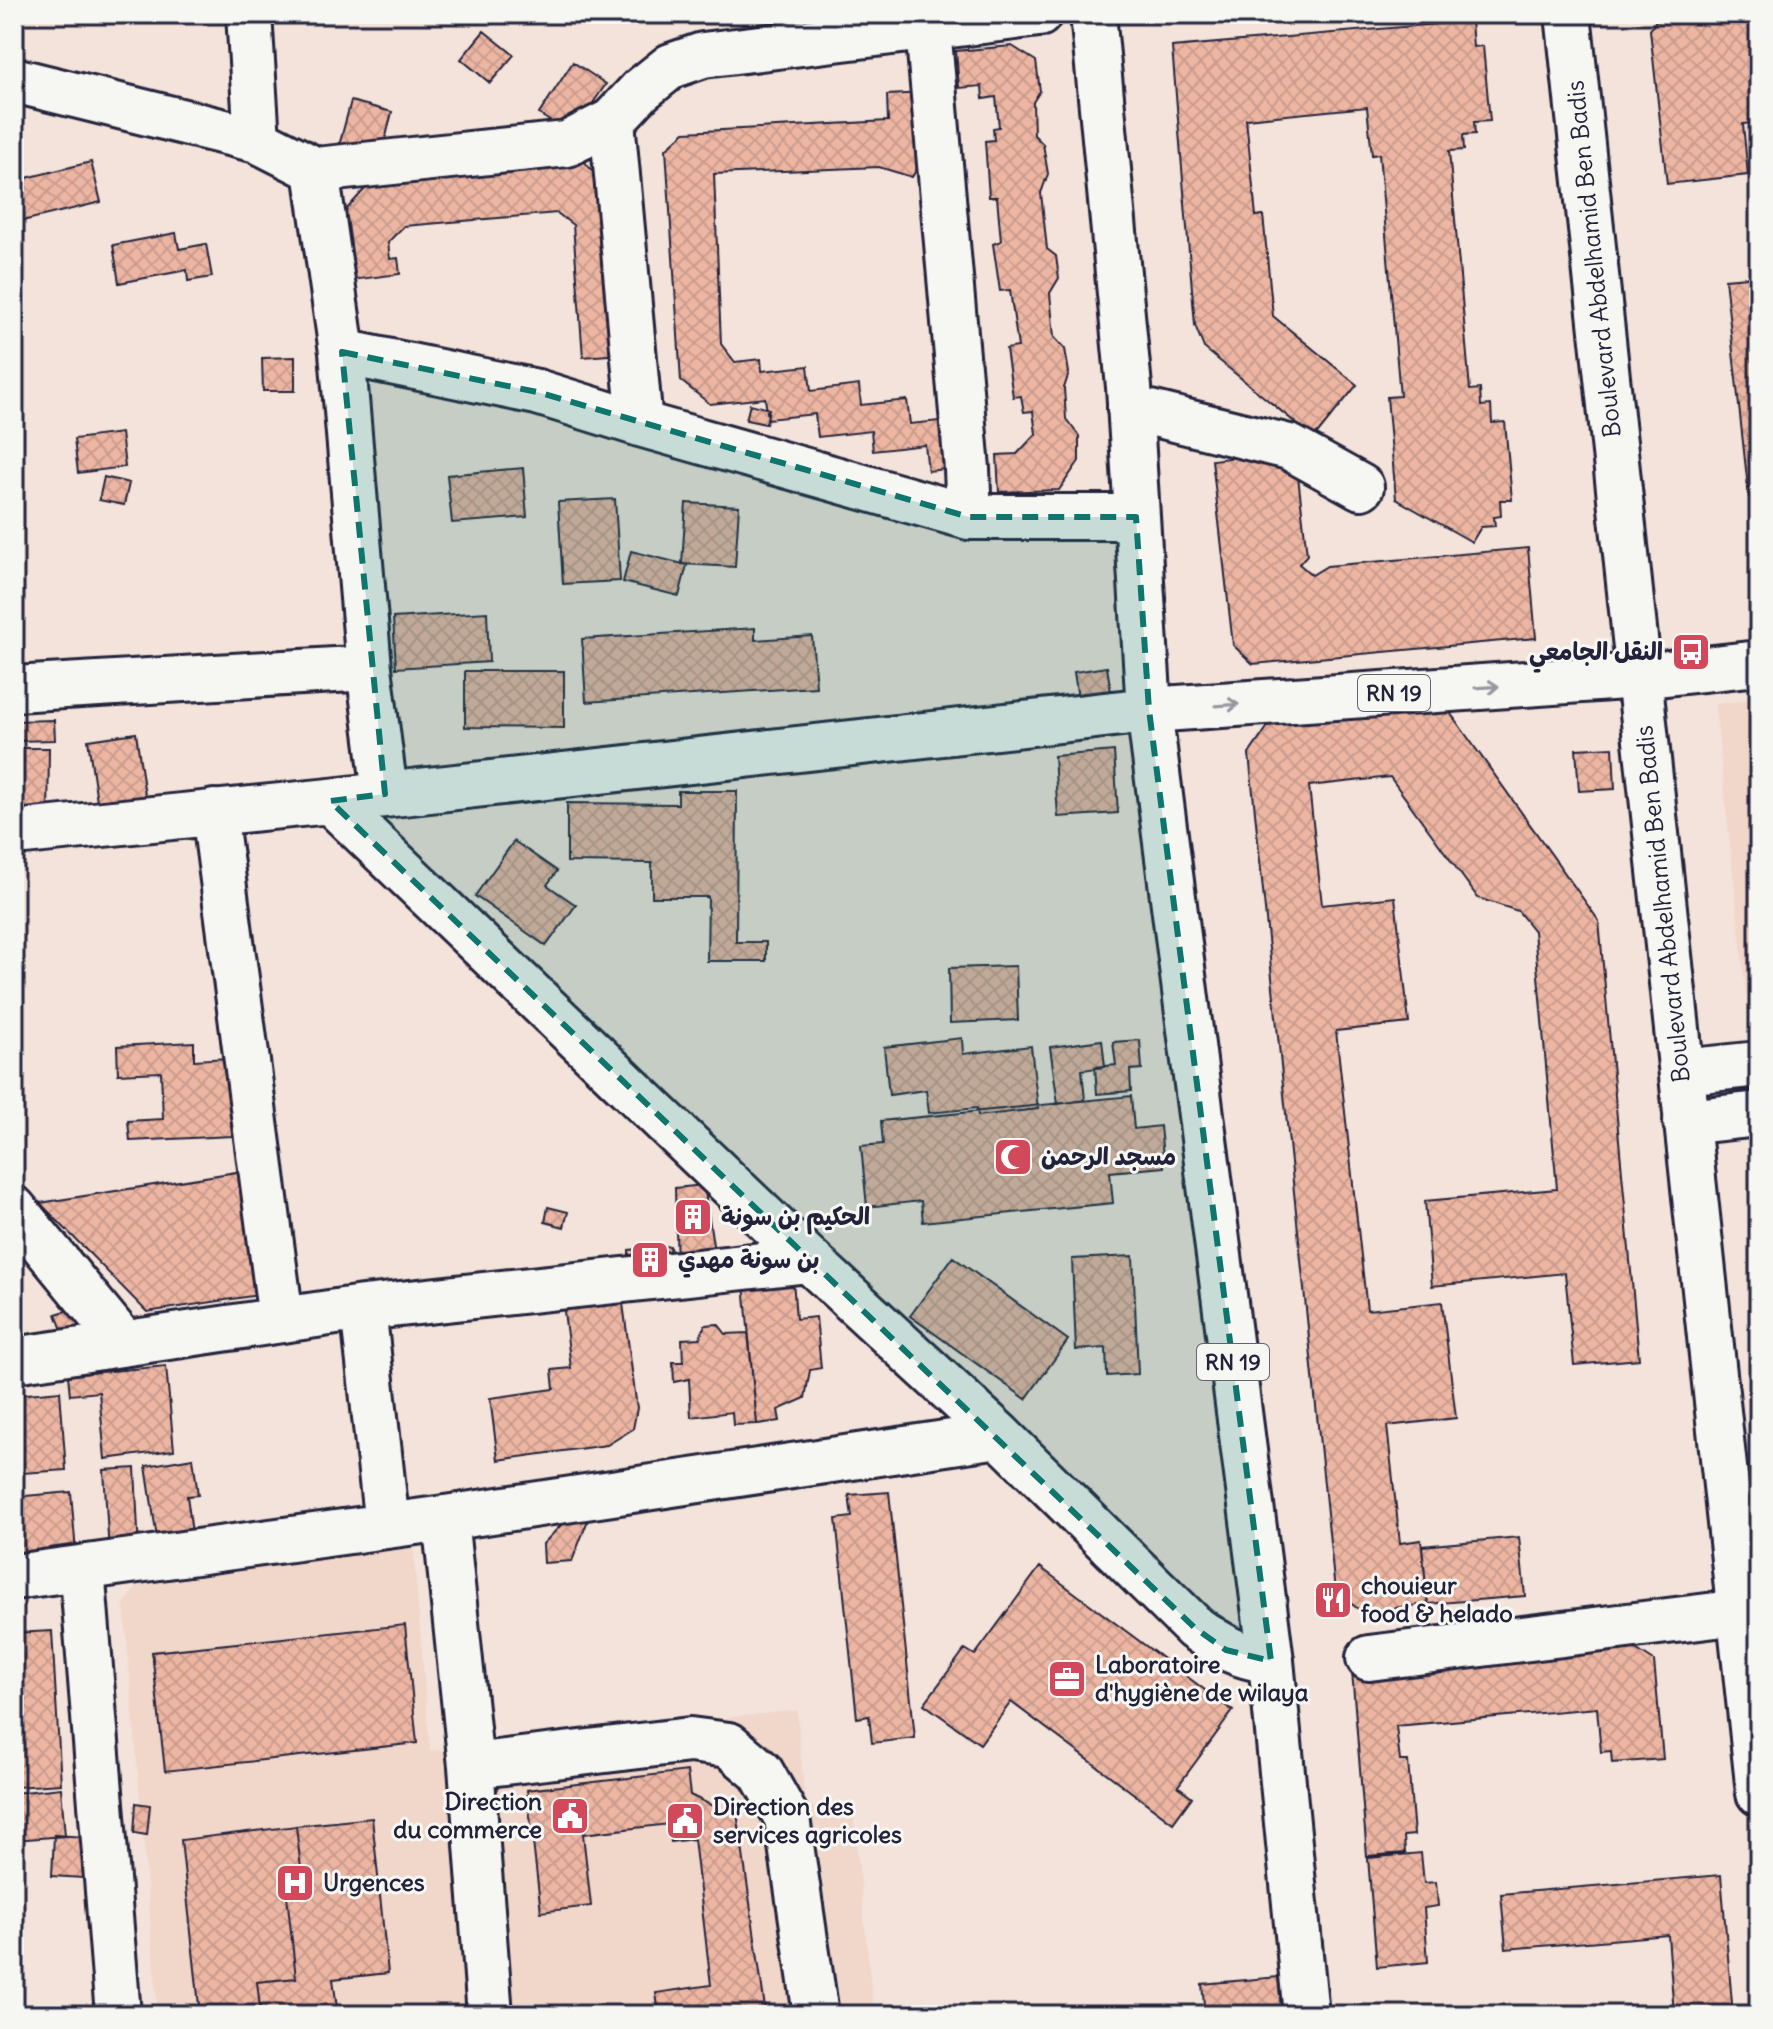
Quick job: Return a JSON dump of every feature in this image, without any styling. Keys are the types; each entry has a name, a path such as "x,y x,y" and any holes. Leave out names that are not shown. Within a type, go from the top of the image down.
{"street":[{"path":"249,14 257,140"},
{"path":"14,80 257,140 316,170 567,144 612,121 641,90 671,66 703,55 1039,14"},
{"path":"14,833 1149,710 1130,408 1093,14"},
{"name":"Boulevard Abdelhamid Ben Badis","path":"1568,14 1686,1122 1747,1629 1759,1793"},
{"path":"928,28 969,517"},
{"path":"612,121 640,424"},
{"path":"316,170 342,352 369,668 385,794"},
{"path":"342,352 537,392 969,517 1136,517"},
{"path":"1130,408 1289,447 1361,487"},
{"name":"RN 19","path":"1306,2015 1271,1661 1149,710 1639,676 1759,663"},
{"path":"14,689 369,668"},
{"path":"330,801 809,1260 999,1435 1195,1628 1226,1650 1271,1661"},
{"path":"214,812 281,1319"},
{"path":"1682,1072 1759,1064"},
{"path":"1686,1122 1759,1114"},
{"path":"14,1209 123,1342"},
{"path":"14,1360 363,1308 809,1260"},
{"path":"363,1308 387,1526"},
{"path":"14,1577 445,1518 999,1435"},
{"path":"445,1518 471,1766 490,2015"},
{"path":"82,1568 118,2015"},
{"path":"1369,1658 1747,1629"},
{"path":"471,1766 690,1740 729,1745 761,1772 787,1818 816,2015"}],"highlighted area":[{"path":"342,352 537,392 969,517 1136,517 1149,710 1271,1661 1226,1650 1195,1628 330,801 385,794"}],"shaded area":[{"path":"1759,699 1759,1016 1748,1012 1715,704"},
{"path":"413,1546 430,1751 797,1710 805,1808 852,1803 874,2015 158,2015 124,1604 138,1586"}],"building":[{"path":"1660,14 1759,14 1759,122 1743,124 1748,175 1667,184 1650,30"},
{"path":"1471,21 1473,47 1483,46 1490,121 1474,122 1475,134 1463,135 1464,150 1449,151 1470,390 1480,389 1481,406 1491,405 1492,423 1505,422 1512,500 1500,500 1501,516 1494,517 1495,526 1481,527 1472,542 1396,499 1387,397 1400,396 1379,154 1372,155 1367,107 1246,119 1256,216 1263,215 1273,316 1357,385 1314,438 1204,348 1195,325 1172,47"},
{"path":"484,31 514,55 490,83 461,59"},
{"path":"1012,46 1036,61 1040,91 1033,102 1034,135 1043,144 1048,174 1041,193 1047,249 1056,256 1059,278 1050,293 1054,337 1065,349 1069,373 1064,388 1066,419 1079,436 1079,461 1059,490 999,492 997,455 1017,454 1036,434 1033,411 1024,412 1021,396 1013,397 1006,349 1018,347 1010,290 1000,291 993,244 1001,241 997,197 989,197 985,141 994,140 993,128 999,127 996,97 983,99 982,86 959,88 956,51"},
{"path":"573,62 606,84 571,135 539,114"},
{"path":"925,93 927,152 912,177 879,167 714,174 721,344 735,362 761,359 762,371 808,366 811,391 859,385 861,405 907,400 910,424 959,419 964,467 928,471 925,445 873,451 871,431 818,437 815,414 768,419 765,398 710,404 681,381 666,149 685,132 888,121 887,95"},
{"path":"351,101 392,112 381,157 339,146"},
{"path":"91,162 101,202 14,223 14,181"},
{"path":"585,162 609,193 621,354 583,357 573,225 557,213 404,226 388,242 390,259 398,258 400,274 352,280 345,211 371,182"},
{"path":"176,233 179,249 206,244 212,277 188,281 187,270 119,283 113,245"},
{"path":"1759,276 1759,496 1749,497 1725,279"},
{"path":"295,357 295,391 263,391 262,358"},
{"path":"750,404 769,409 766,424 746,420"},
{"path":"121,433 125,467 78,473 74,439"},
{"path":"1295,450 1307,555 1299,564 1312,575 1327,566 1528,548 1536,638 1253,664 1233,645 1212,460"},
{"path":"523,468 527,517 452,523 447,475"},
{"path":"104,477 129,483 124,505 99,500"},
{"path":"615,499 620,581 563,584 558,502"},
{"path":"686,503 739,506 735,567 682,564"},
{"path":"631,551 687,565 679,596 623,582"},
{"path":"487,612 489,662 396,668 393,618"},
{"path":"755,628 755,640 812,636 816,687 586,702 582,639"},
{"path":"1107,667 1111,692 1078,698 1074,672"},
{"path":"465,671 564,671 564,728 465,727"},
{"path":"1446,707 1599,921 1639,1359 1574,1365 1565,1273 1432,1286 1425,1201 1557,1189 1534,931 1518,911 1478,898 1390,777 1309,786 1322,905 1395,897 1409,1023 1336,1031 1367,1310 1442,1302 1456,1418 1387,1426 1400,1543 1421,1540 1428,1604 1362,1612 1335,1591 1249,754 1271,722"},
{"path":"54,720 55,740 15,741 15,721"},
{"path":"136,733 146,802 98,808 88,740"},
{"path":"1613,747 1615,789 1579,791 1576,749"},
{"path":"14,748 49,748 48,822 14,822"},
{"path":"1114,751 1118,813 1058,817 1054,756"},
{"path":"678,791 737,791 736,942 766,942 766,961 707,961 708,897 652,897 652,863 567,862 567,803 678,804"},
{"path":"514,841 557,871 547,885 576,905 546,946 475,896"},
{"path":"1016,966 1018,1020 950,1023 949,968"},
{"path":"962,1038 963,1054 1031,1046 1038,1109 978,1116 977,1108 929,1113 926,1090 889,1095 884,1047"},
{"path":"1102,1040 1105,1067 1082,1070 1085,1100 1058,1104 1050,1047"},
{"path":"1140,1040 1142,1069 1130,1070 1131,1091 1097,1094 1095,1067 1116,1065 1113,1042"},
{"path":"194,1042 194,1060 228,1058 232,1136 130,1141 128,1121 163,1119 161,1072 118,1074 117,1046"},
{"name":"مسجد الرحمن","path":"1131,1096 1134,1129 1160,1126 1164,1167 1110,1172 1113,1203 923,1222 921,1201 867,1207 861,1146 883,1144 881,1121"},
{"path":"243,1171 265,1294 147,1312 40,1203"},
{"name":"الحكيم بن سونة","path":"704,1185 716,1265 677,1269 675,1188"},
{"path":"548,1207 568,1212 564,1227 545,1222"},
{"name":"بن سونة مهدي","path":"670,1246 672,1270 629,1275 629,1250"},
{"path":"1133,1256 1138,1374 1107,1376 1106,1348 1076,1350 1072,1259"},
{"path":"953,1257 1068,1340 1026,1399 910,1316"},
{"path":"793,1279 796,1319 816,1317 821,1368 810,1370 805,1398 778,1410 780,1421 757,1424 744,1284"},
{"path":"622,1296 637,1408 633,1429 607,1445 498,1460 490,1398 554,1389 552,1370 571,1368 563,1303"},
{"path":"79,1307 87,1331 65,1338 56,1314"},
{"path":"14,1309 20,1309 26,1356 14,1357"},
{"path":"718,1324 726,1334 748,1333 757,1424 733,1425 732,1412 691,1417 689,1379 674,1382 673,1362 683,1362 682,1339 700,1338 705,1325"},
{"path":"166,1366 174,1450 105,1459 99,1392 70,1395 68,1375"},
{"path":"60,1391 66,1470 22,1473 16,1395"},
{"path":"193,1458 198,1495 187,1496 193,1540 158,1545 146,1466"},
{"path":"135,1468 139,1552 109,1554 104,1470"},
{"path":"71,1492 78,1577 14,1583 14,1497"},
{"path":"889,1492 915,1738 872,1743 869,1716 857,1718 836,1519 852,1517 849,1495"},
{"path":"590,1515 572,1561 544,1563 543,1544 565,1521"},
{"path":"1519,1537 1525,1596 1428,1604 1422,1546"},
{"name":"Laboratoire d'hygiène de wilaya","path":"1040,1567 1233,1711 1178,1786 1192,1797 1173,1823 1011,1702 980,1744 924,1704 965,1649 975,1655"},
{"path":"405,1625 417,1743 165,1771 152,1652"},
{"path":"52,1631 61,1784 14,1787 14,1633"},
{"path":"1634,1648 1654,1661 1663,1759 1612,1763 1611,1751 1601,1752 1597,1708 1396,1726 1400,1761 1408,1761 1414,1835 1404,1836 1405,1853 1367,1856 1352,1671"},
{"path":"687,1771 690,1795 713,1806 719,1815 737,1812 766,2015 659,2015 656,1993 711,1985 694,1839 671,1842 669,1824 583,1834 591,1906 541,1912 527,1790"},
{"path":"61,1788 65,1836 14,1840 14,1793"},
{"path":"136,1803 150,1805 147,1835 134,1833"},
{"path":"372,1818 388,1973 333,1979 338,2015 261,2015 257,1982 296,1978 286,1886 303,1885 296,1826"},
{"path":"296,1826 303,1885 286,1886 296,1978 257,1982 261,2015 200,2015 181,1840"},
{"path":"54,1835 86,1837 83,1878 52,1876"},
{"path":"1421,1853 1424,1883 1436,1882 1438,1906 1424,1908 1428,1962 1377,1967 1368,1858"},
{"path":"1721,1875 1733,2015 1674,2015 1668,1935 1506,1949 1501,1894"},
{"path":"1278,1977 1282,2015 1205,2015 1202,1984"}],"place":[{"name":"النقل الجامعي","path":"1691,652"},
{"name":"مسجد الرحمن","path":"1013,1157"},
{"name":"الحكيم بن سونة","path":"693,1217"},
{"name":"بن سونة مهدي","path":"650,1260"},
{"name":"chouieur food & helado","path":"1333,1600"},
{"name":"Laboratoire d'hygiène de wilaya","path":"1067,1679"},
{"name":"Direction du commerce","path":"570,1816"},
{"name":"Direction des services agricoles","path":"685,1821"},
{"name":"Urgences","path":"295,1883"}]}
